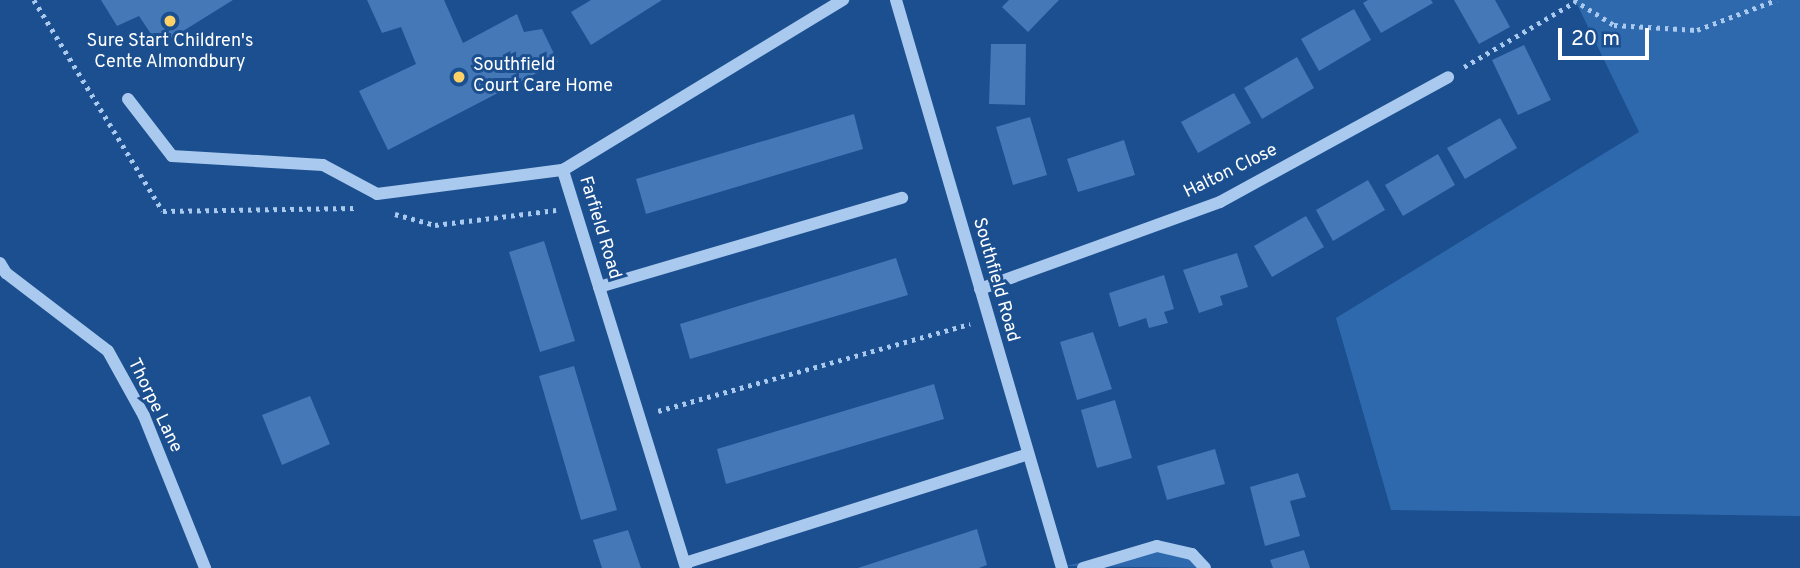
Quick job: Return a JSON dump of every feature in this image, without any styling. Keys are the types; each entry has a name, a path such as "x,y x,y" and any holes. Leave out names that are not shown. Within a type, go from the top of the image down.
{"street":[{"name":"Farfield Road","path":"685,566 563,170 842,0"},
{"name":"Southfield Road","path":"896,0 1026,455 1062,568"},
{"name":"Halton Close","path":"980,289 1220,201 1448,77"},
{"path":"128,99 172,156 323,165 377,194 563,170"},
{"path":"599,287 902,198"},
{"name":"Thorpe Lane","path":"2,270 108,351 144,416 205,568"},
{"path":"685,566 1026,455"},
{"path":"1083,568 1157,546 1192,554 1205,568"}],"path":[{"path":"1448,77 1574,1 1614,24 1697,30 1776,0"},
{"path":"639,416 988,319"}],"shaded area":[{"path":"1575,0 1800,0 1800,516 1391,510 1336,318 1639,132"},
{"path":"1157,546 1192,554 1205,568 1065,566"}],"building":[{"name":"Sure Start Children's Cente Almondbury","path":"101,0 233,0 159,46 139,16 117,26"},
{"name":"Southfield Court Care Home","path":"367,0 444,0 463,43 517,14 524,32 542,29 558,62 388,150 359,91 416,64 401,27 382,33"},
{"path":"591,0 662,0 591,45 571,12"},
{"path":"1009,0 1059,0 1028,32 1002,7"},
{"path":"1368,0 1431,0 1433,3 1381,33 1363,3"},
{"path":"1454,0 1495,0 1510,27 1479,44"},
{"path":"1354,9 1371,40 1319,71 1301,39"},
{"path":"991,44 1026,44 1025,105 989,104"},
{"path":"1524,45 1551,100 1518,115 1492,60"},
{"path":"1297,57 1314,88 1262,119 1244,88"},
{"path":"1234,93 1251,123 1198,153 1181,122"},
{"path":"854,114 863,149 646,214 636,179"},
{"path":"1030,117 1047,175 1013,185 996,127"},
{"path":"1500,118 1517,148 1465,179 1447,148"},
{"path":"1124,140 1135,175 1078,192 1067,159"},
{"path":"1438,154 1455,185 1403,216 1385,185"},
{"path":"1368,180 1385,210 1333,241 1316,210"},
{"path":"1306,216 1324,247 1272,277 1254,246"},
{"path":"544,241 575,341 540,352 509,252"},
{"path":"1237,253 1248,287 1220,296 1223,305 1199,313 1183,270"},
{"path":"896,258 908,295 690,359 680,324"},
{"path":"1164,275 1174,309 1164,312 1168,323 1149,328 1146,318 1119,327 1109,293"},
{"path":"1093,332 1112,389 1077,400 1060,342"},
{"path":"574,366 617,510 581,520 539,376"},
{"path":"934,384 944,419 726,484 717,449"},
{"path":"310,396 330,444 282,465 262,415"},
{"path":"1115,400 1132,458 1097,468 1081,410"},
{"path":"1215,449 1225,484 1167,500 1157,466"},
{"path":"1298,473 1306,497 1290,501 1300,536 1265,546 1250,487"},
{"path":"977,529 987,565 979,568 858,568"},
{"path":"628,530 641,568 602,568 593,540"},
{"path":"1304,550 1310,568 1273,568 1270,560"}],"place":[{"name":"Sure Start Children's Cente Almondbury","path":"170,21"},
{"name":"Southfield Court Care Home","path":"459,77"}]}
